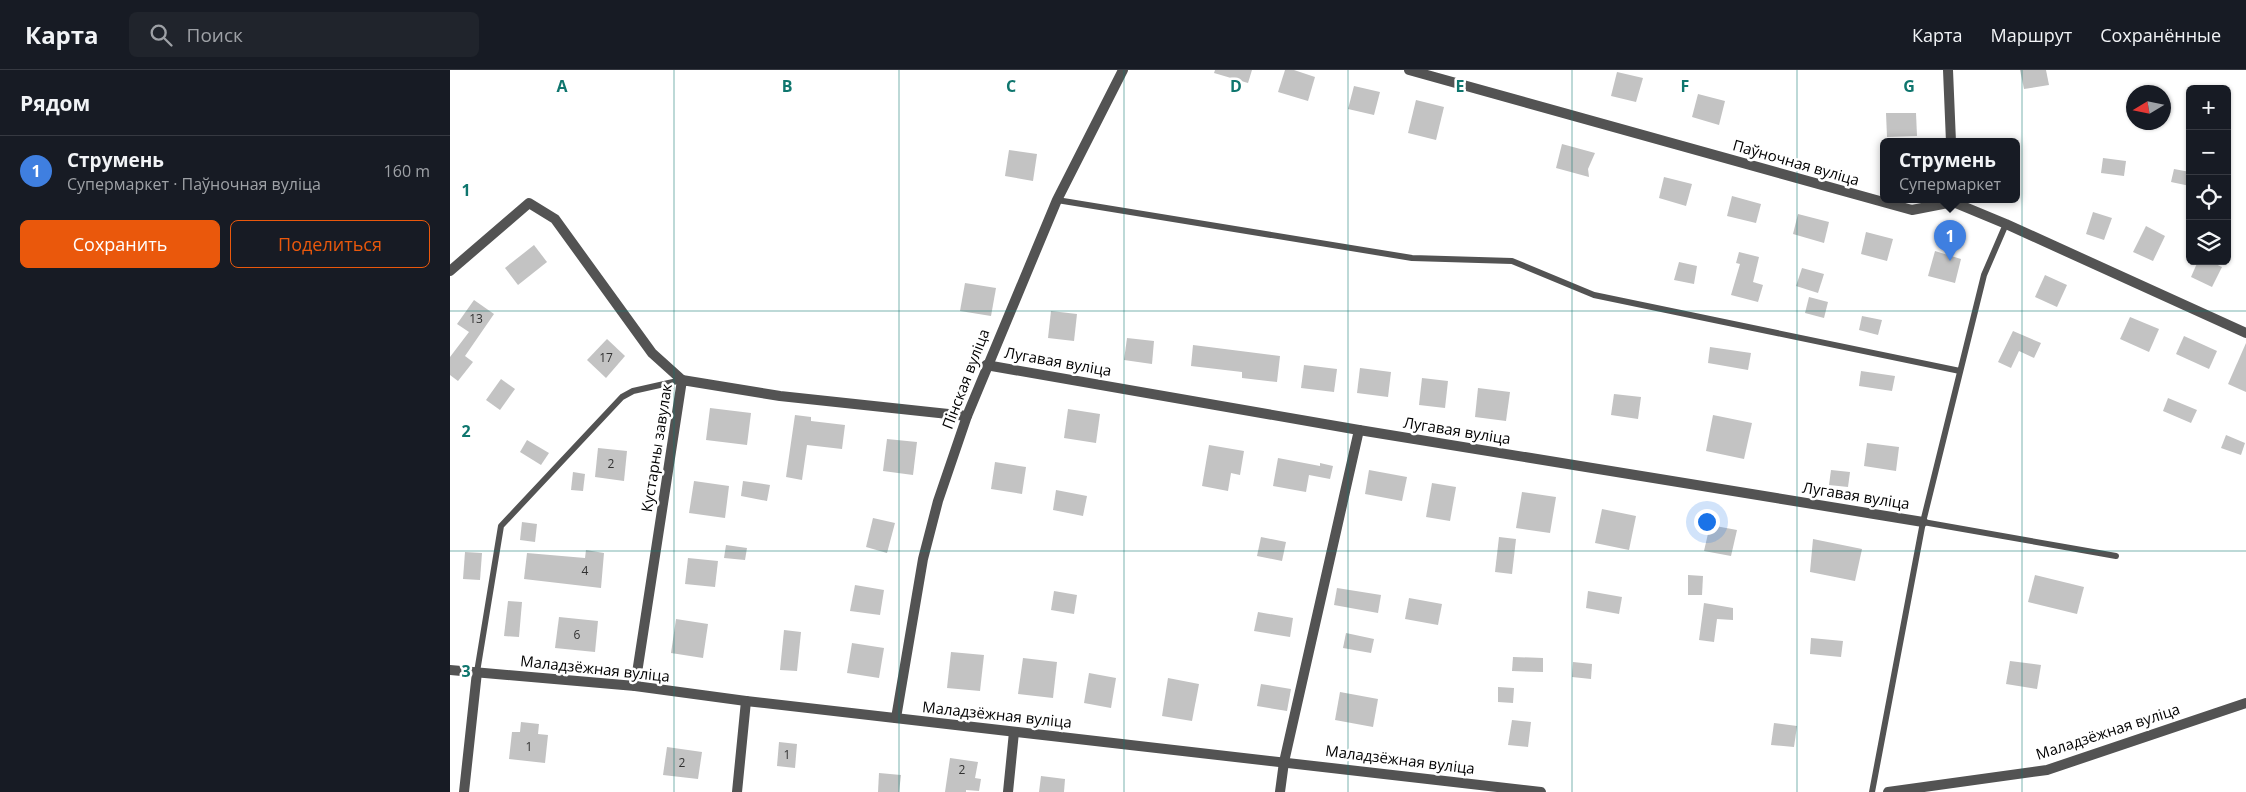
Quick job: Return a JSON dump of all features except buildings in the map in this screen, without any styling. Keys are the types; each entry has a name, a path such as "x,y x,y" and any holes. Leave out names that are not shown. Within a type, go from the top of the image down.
{"street":[{"name":"Пінская вуліца","path":"896,718 924,559 938,501 967,416 986,365 1057,200 1123,70"},
{"name":"Паўночная вуліца","path":"1408,70 1880,201"},
{"path":"1948,70 1950,138"},
{"name":"Паўночная вуліца","path":"1887,203 1912,210 1944,203"},
{"name":"Паўночная вуліца","path":"1958,203 2246,333"},
{"path":"450,271 529,204 555,219 652,353 682,380"},
{"name":"Лугавая вуліца","path":"986,365 1359,430 1923,522"},
{"name":"Кустарны завулак","path":"635,686 682,380 780,396 967,416"},
{"path":"1280,792 1284,762 1359,430"},
{"name":"Маладзёжная вуліца","path":"450,670 635,686 746,702 1541,792"},
{"path":"464,792 477,672"},
{"path":"737,792 746,702"},
{"name":"Маладзёжная вуліца","path":"1888,792 2047,770 2246,703"},
{"path":"1008,792 1014,732"}],"lane":[{"path":"1057,200 1412,258 1512,261 1594,295 1960,371"},
{"path":"1872,792 1923,522 1984,275 2006,224"},
{"path":"477,672 501,526 622,397 633,391 682,380"},
{"path":"1923,522 2116,556"}],"place":[{"name":"Струмень","path":"1950,261"}]}
